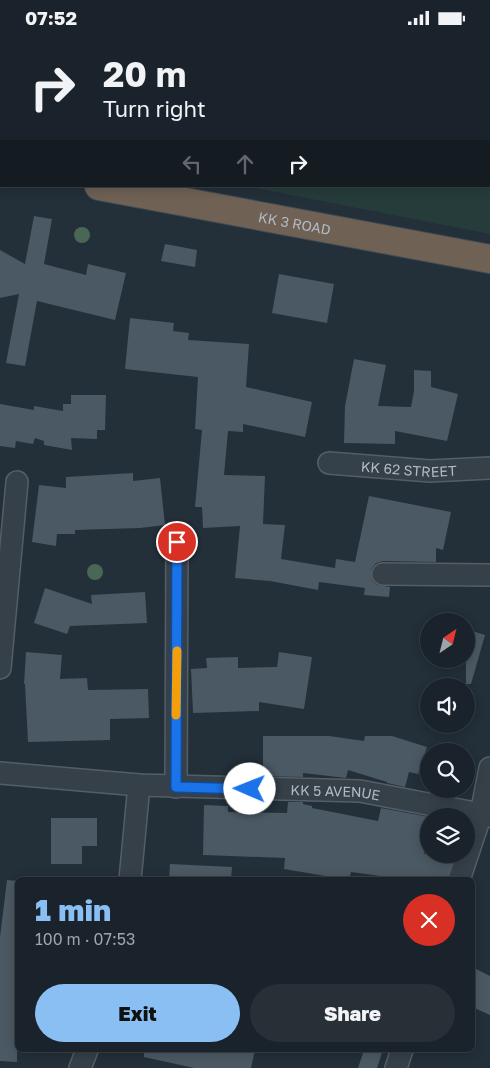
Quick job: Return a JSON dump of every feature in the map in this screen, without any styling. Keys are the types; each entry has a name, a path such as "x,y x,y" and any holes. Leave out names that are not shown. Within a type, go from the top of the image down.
{"highway":[{"name":"KK 3 ROAD","path":"103,187 490,259"}],"street":[{"name":"KK 62 STREET","path":"329,463 430,471 490,468"},
{"path":"0,668 17,482"},
{"path":"176,787 177,542"},
{"path":"383,573 490,575"},
{"path":"460,877 485,815 490,768"},
{"name":"KK 5 AVENUE","path":"0,773 176,787 360,791 485,815"},
{"path":"130,877 139,785"},
{"path":"80,1068 87,1052"},
{"path":"396,1068 401,1052"}],"green space":[{"path":"250,187 490,187 490,234"}],"building":[{"path":"34,216 52,219 44,264 86,275 88,264 126,273 115,320 37,301 25,366 6,363 19,294 0,298 0,250 25,264"},
{"path":"165,244 197,250 195,267 161,261"},
{"path":"279,274 334,284 327,323 272,313"},
{"path":"130,318 174,323 173,331 189,333 188,340 249,344 246,387 312,402 305,437 243,424 243,432 228,431 224,475 265,476 263,524 285,525 281,559 335,568 336,559 355,562 369,496 451,512 443,550 436,548 436,562 383,561 376,563 372,568 372,580 377,585 390,587 389,597 364,595 365,588 319,582 318,590 270,581 235,578 240,526 203,528 202,507 195,507 202,430 195,429 198,377 125,369"},
{"path":"354,359 386,365 378,406 411,407 414,391 414,370 431,371 431,387 458,394 447,441 395,431 395,444 344,443 345,406"},
{"path":"71,395 106,395 105,430 97,430 97,439 71,438 72,450 44,445 44,441 35,438 33,444 16,441 15,448 0,446 0,404 34,410 34,406 63,411 63,404 71,404"},
{"path":"133,473 133,481 160,478 165,525 140,528 75,530 75,534 57,534 56,546 32,542 39,485 66,488 66,477"},
{"path":"45,588 92,604 91,595 145,592 147,623 70,626 67,634 34,623"},
{"path":"475,632 485,635 473,678 466,678 466,668 475,668"},
{"path":"26,652 62,655 60,679 87,678 88,690 148,689 149,718 110,719 110,740 28,742 24,684"},
{"path":"279,652 312,657 304,709 259,702 259,711 193,713 191,669 207,668 206,658 238,657 238,668 277,667"},
{"path":"263,736 329,736 364,741 365,736 392,736 420,745 420,768 418,774 409,772 405,787 348,770 346,778 303,773 303,777 263,776"},
{"path":"288,802 303,802 303,804 312,806 312,808 378,821 381,808 420,815 420,863 452,863 448,877 388,877 351,872 350,877 331,877 284,869 285,858 203,855 204,805 228,806 228,812 287,813"},
{"path":"51,818 97,818 97,846 82,846 82,864 51,864"},
{"path":"170,864 232,867 231,877 169,877"},
{"path":"7,880 15,881 15,1052 17,1052 17,1062 0,1061 0,937"},
{"path":"475,968 490,976 490,1015 475,1008"},
{"path":"144,1052 255,1052 251,1068 194,1068 144,1057"},
{"path":"363,1052 382,1052 377,1068 358,1068"}],"slow traffic":[{"path":"176,715 177,651"}],"route":[{"path":"177,542 176,787 250,789"}]}
